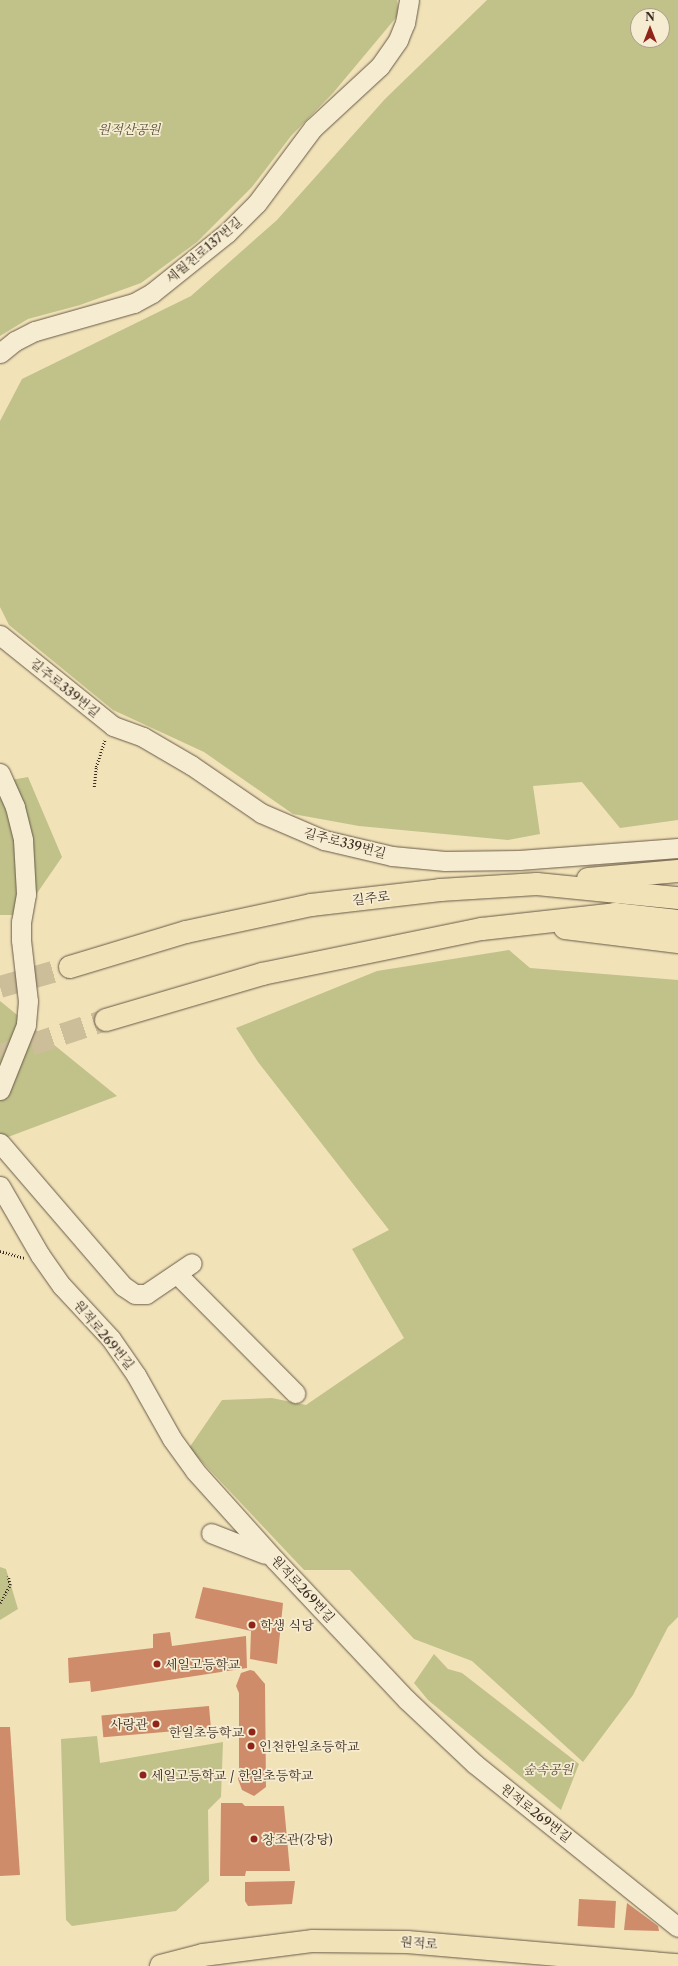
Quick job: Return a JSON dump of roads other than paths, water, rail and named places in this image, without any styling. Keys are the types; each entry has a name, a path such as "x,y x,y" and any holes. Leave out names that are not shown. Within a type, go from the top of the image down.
{"main road":[{"path":"537,884 678,870"},
{"name":"길주로","path":"70,968 186,932 311,905 440,890 537,884 678,898"},
{"path":"106,1020 262,974 482,929 615,914 678,921"},
{"path":"529,923 678,942"},
{"name":"원적로","path":"161,1966 203,1955 313,1941 407,1942 549,1960 678,1965"}],"street":[{"name":"세월천로137번길","path":"0,353 15,341 35,331 134,303 152,293 227,233 257,203 313,128 380,66 398,40 405,23 409,0"},
{"name":"길주로339번길","path":"0,636 85,706 122,729 143,737 191,765 261,812 290,827 324,840 392,856 445,861 519,860 678,848"},
{"path":"0,773 15,807 23,840 26,894 20,922 27,980 26,1025 0,1090"},
{"path":"0,1142 123,1286 135,1294 146,1294 192,1263"},
{"name":"원적로269번길","path":"0,1186 40,1255 62,1286 111,1339 136,1375 172,1438 195,1471 275,1560 407,1700 475,1764 525,1806 665,1914 678,1927"},
{"path":"177,1274 295,1393"},
{"path":"211,1533 254,1548 275,1560"}],"tunnel":[{"path":"0,987 70,967"},
{"path":"0,1055 106,1020"}],"place":[{"name":"학생 식당","path":"252,1625"},
{"name":"세일고등학교","path":"157,1664"},
{"name":"사랑관","path":"156,1724"},
{"name":"한일초등학교","path":"252,1732"},
{"name":"인천한일초등학교","path":"251,1746"},
{"name":"세일고등학교 / 한일초등학교","path":"143,1775"},
{"name":"창조관(강당)","path":"254,1839"}],"park label":[{"name":"원적산공원","path":"129,129"},
{"name":"숲속공원","path":"548,1769"}]}
